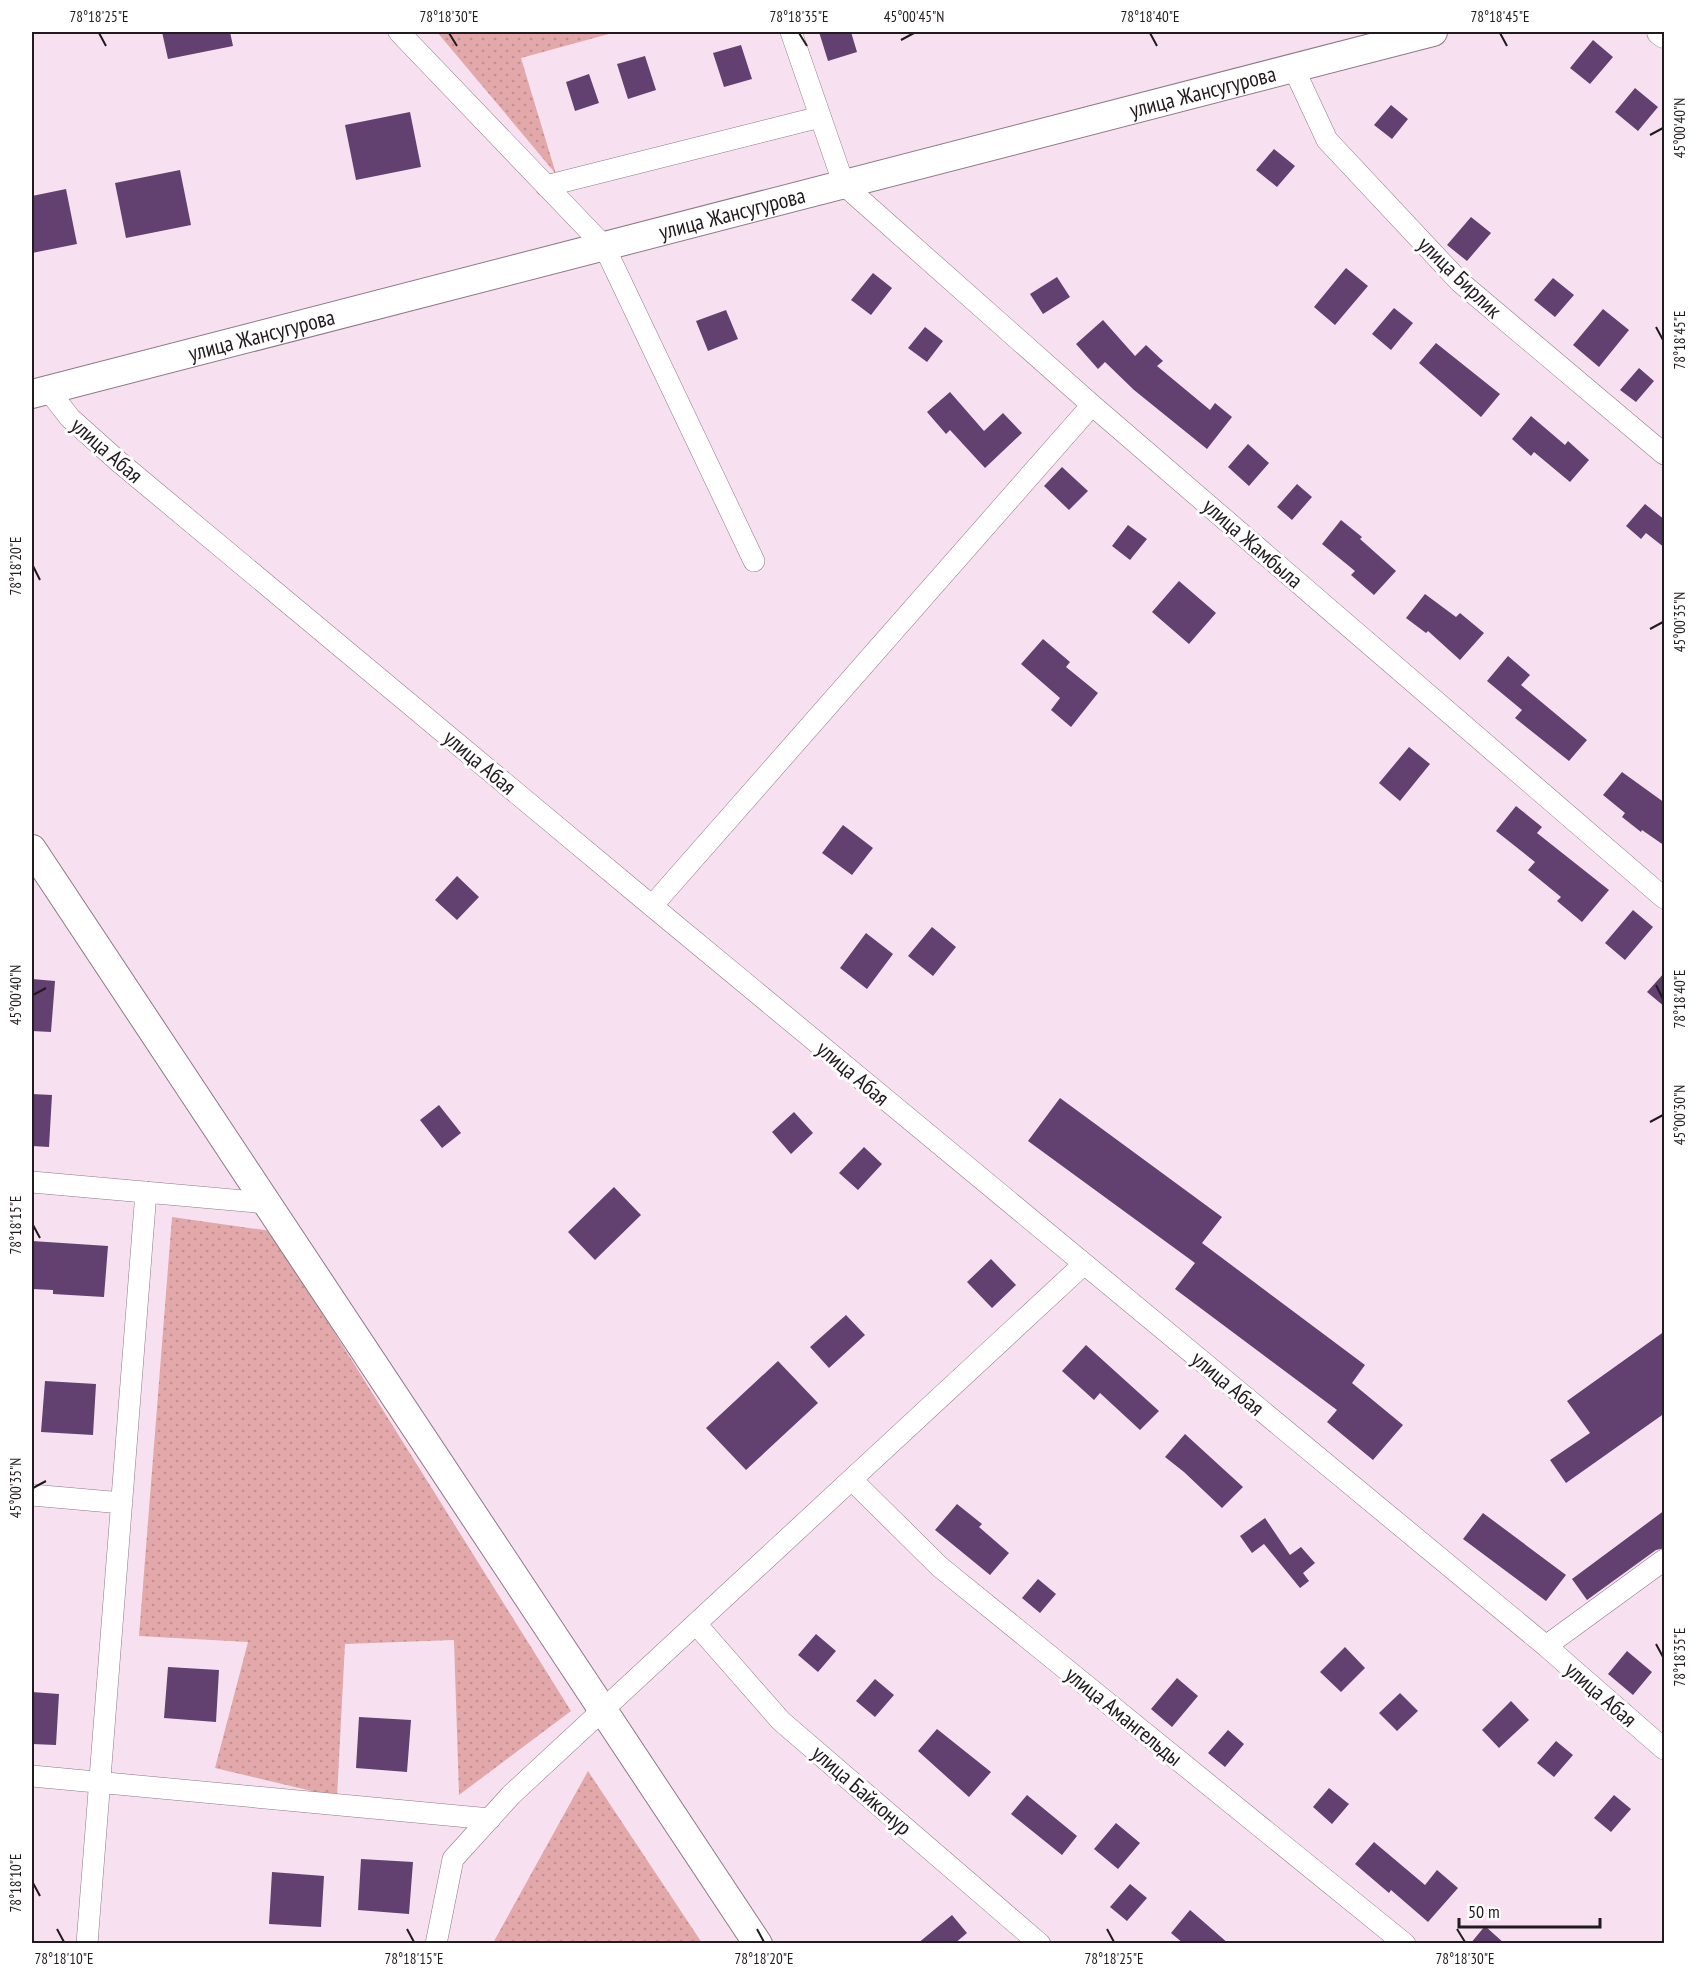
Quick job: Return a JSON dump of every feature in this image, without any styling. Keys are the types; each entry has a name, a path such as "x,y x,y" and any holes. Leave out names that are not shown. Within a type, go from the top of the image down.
{"main road":[{"name":"улица Жансугурова","path":"40,392 1293,67 1384,37 1432,32"},
{"path":"32,849 43,882 267,1203 758,1944"}],"street":[{"path":"399,32 604,246 754,561"},
{"path":"791,32 844,185"},
{"path":"1660,32 1665,35"},
{"name":"улица Бирлик","path":"1293,67 1327,140 1460,282 1665,454"},
{"path":"546,186 820,117"},
{"name":"улица Жамбыла","path":"844,185 1092,405 1665,897"},
{"name":"улица Абая","path":"40,392 118,460 652,906 1546,1646 1665,1749"},
{"path":"652,906 1092,405"},
{"path":"32,1182 267,1203"},
{"path":"87,1944 146,1192"},
{"path":"436,1944 453,1859 512,1795 1084,1264"},
{"name":"улица Амангельды","path":"852,1480 940,1567 1405,1944"},
{"path":"32,1495 122,1503"},
{"path":"1546,1646 1665,1560"},
{"name":"улица Байконур","path":"696,1624 781,1721 1040,1944"},
{"path":"32,1776 490,1819"}],"shaded area":[{"path":"437,32 616,32 521,58 556,174"},
{"path":"172,1217 271,1231 571,1711 459,1795 454,1640 345,1644 337,1797 215,1768 248,1642 139,1636"},
{"path":"588,1771 702,1943 493,1943"}],"building":[{"path":"162,32 230,32 233,46 168,59"},
{"path":"819,32 851,32 857,52 828,61"},
{"path":"1593,40 1613,57 1590,84 1570,68"},
{"path":"741,45 752,79 724,87 713,53"},
{"path":"645,56 656,90 628,99 617,64"},
{"path":"589,74 599,103 575,111 566,82"},
{"path":"1635,88 1658,107 1638,131 1615,112"},
{"path":"1391,105 1408,119 1392,139 1374,125"},
{"path":"410,112 421,167 356,180 345,125"},
{"path":"1274,149 1295,166 1277,187 1256,170"},
{"path":"180,170 191,225 126,238 115,183"},
{"path":"66,189 77,244 32,253 32,196"},
{"path":"1471,217 1491,233 1467,261 1447,245"},
{"path":"1346,268 1368,286 1335,325 1314,307"},
{"path":"873,273 892,288 871,315 851,300"},
{"path":"1057,277 1070,297 1043,314 1030,294"},
{"path":"1553,278 1574,295 1555,317 1534,300"},
{"path":"1394,308 1413,323 1391,350 1372,334"},
{"path":"1603,309 1629,330 1599,367 1573,345"},
{"path":"726,310 738,339 708,351 696,321"},
{"path":"1103,320 1135,356 1146,345 1163,361 1157,366 1210,410 1215,403 1232,417 1207,449 1134,390 1105,362 1098,369 1076,344"},
{"path":"925,327 943,341 927,362 908,348"},
{"path":"1436,343 1500,394 1481,417 1419,363"},
{"path":"1639,368 1654,381 1636,402 1620,390"},
{"path":"950,392 984,431 1003,413 1022,433 985,468 950,430 946,434 927,412"},
{"path":"1531,416 1565,445 1568,441 1589,460 1570,482 1534,452 1531,456 1512,439"},
{"path":"1248,444 1269,463 1249,486 1228,467"},
{"path":"1062,467 1088,491 1069,510 1044,486"},
{"path":"1297,484 1312,497 1292,520 1277,507"},
{"path":"1645,504 1665,520 1665,548 1646,533 1641,539 1626,526"},
{"path":"1341,520 1362,537 1360,539 1396,571 1374,595 1351,575 1355,571 1322,544"},
{"path":"1128,525 1147,539 1130,560 1112,546"},
{"path":"1179,581 1216,613 1189,644 1152,612"},
{"path":"1425,594 1456,617 1460,613 1484,633 1460,660 1428,631 1426,633 1406,618"},
{"path":"1043,639 1070,662 1066,667 1098,693 1071,727 1051,710 1060,698 1021,664"},
{"path":"1508,656 1530,675 1521,685 1587,740 1569,761 1515,718 1522,710 1487,681"},
{"path":"1409,747 1430,764 1400,801 1379,783"},
{"path":"1622,772 1665,803 1665,846 1642,830 1641,832 1622,817 1625,813 1603,795"},
{"path":"1516,806 1542,827 1537,833 1609,890 1582,922 1557,901 1561,897 1528,870 1535,862 1496,831"},
{"path":"843,825 873,848 852,875 822,853"},
{"path":"457,876 479,897 457,920 435,900"},
{"path":"1633,910 1653,927 1625,960 1605,943"},
{"path":"932,927 956,947 933,976 908,956"},
{"path":"866,933 893,954 867,989 840,968"},
{"path":"1665,972 1665,1007 1647,992"},
{"path":"32,979 55,981 51,1032 32,1031"},
{"path":"32,1094 52,1095 49,1147 32,1146"},
{"path":"1060,1098 1222,1217 1202,1243 1365,1365 1352,1383 1403,1425 1373,1460 1327,1422 1337,1410 1175,1289 1195,1263 1028,1141"},
{"path":"439,1105 461,1133 442,1148 420,1120"},
{"path":"794,1112 813,1133 791,1154 772,1132"},
{"path":"864,1147 882,1164 858,1190 839,1173"},
{"path":"614,1187 641,1215 595,1260 568,1232"},
{"path":"32,1241 108,1246 104,1297 53,1294 53,1290 32,1289"},
{"path":"991,1259 1016,1285 992,1308 967,1282"},
{"path":"846,1315 865,1335 829,1368 810,1347"},
{"path":"1665,1331 1665,1413 1566,1483 1550,1460 1590,1433 1567,1401"},
{"path":"1086,1345 1159,1411 1140,1430 1100,1393 1094,1400 1062,1371"},
{"path":"778,1361 818,1403 746,1470 706,1428"},
{"path":"45,1381 96,1384 93,1435 41,1432"},
{"path":"1185,1434 1243,1487 1222,1508 1165,1457"},
{"path":"957,1504 982,1524 979,1527 1009,1553 990,1575 935,1530"},
{"path":"1665,1510 1665,1548 1656,1550 1587,1600 1572,1579"},
{"path":"1483,1513 1566,1575 1546,1601 1463,1539"},
{"path":"1265,1518 1290,1555 1301,1547 1315,1563 1303,1573 1309,1581 1300,1588 1264,1544 1252,1553 1240,1536"},
{"path":"1038,1579 1056,1594 1040,1613 1022,1598"},
{"path":"816,1634 836,1651 818,1672 798,1655"},
{"path":"1345,1647 1365,1668 1341,1692 1320,1672"},
{"path":"1627,1651 1652,1672 1633,1695 1608,1674"},
{"path":"168,1667 219,1670 216,1722 164,1718"},
{"path":"1177,1678 1198,1696 1172,1727 1151,1709"},
{"path":"875,1679 894,1695 875,1717 856,1701"},
{"path":"32,1692 59,1694 56,1745 32,1744"},
{"path":"1400,1693 1418,1711 1397,1731 1379,1713"},
{"path":"1511,1701 1529,1720 1499,1748 1482,1730"},
{"path":"359,1717 411,1720 407,1772 356,1768"},
{"path":"937,1729 991,1772 969,1797 918,1751"},
{"path":"1228,1730 1244,1744 1225,1767 1208,1753"},
{"path":"1556,1741 1573,1755 1554,1777 1537,1763"},
{"path":"1329,1788 1349,1804 1332,1824 1313,1807"},
{"path":"1027,1795 1077,1836 1062,1855 1011,1814"},
{"path":"1614,1795 1631,1809 1611,1832 1594,1818"},
{"path":"1116,1823 1140,1843 1118,1869 1094,1849"},
{"path":"1374,1842 1425,1885 1437,1870 1458,1888 1428,1922 1391,1890 1389,1893 1355,1864"},
{"path":"361,1859 413,1862 409,1914 358,1910"},
{"path":"272,1872 324,1876 321,1927 269,1924"},
{"path":"1130,1884 1147,1898 1127,1921 1110,1907"},
{"path":"1190,1910 1229,1944 1184,1944 1171,1933"},
{"path":"952,1915 967,1933 954,1944 917,1944"},
{"path":"1485,1926 1505,1944 1470,1944"}]}
